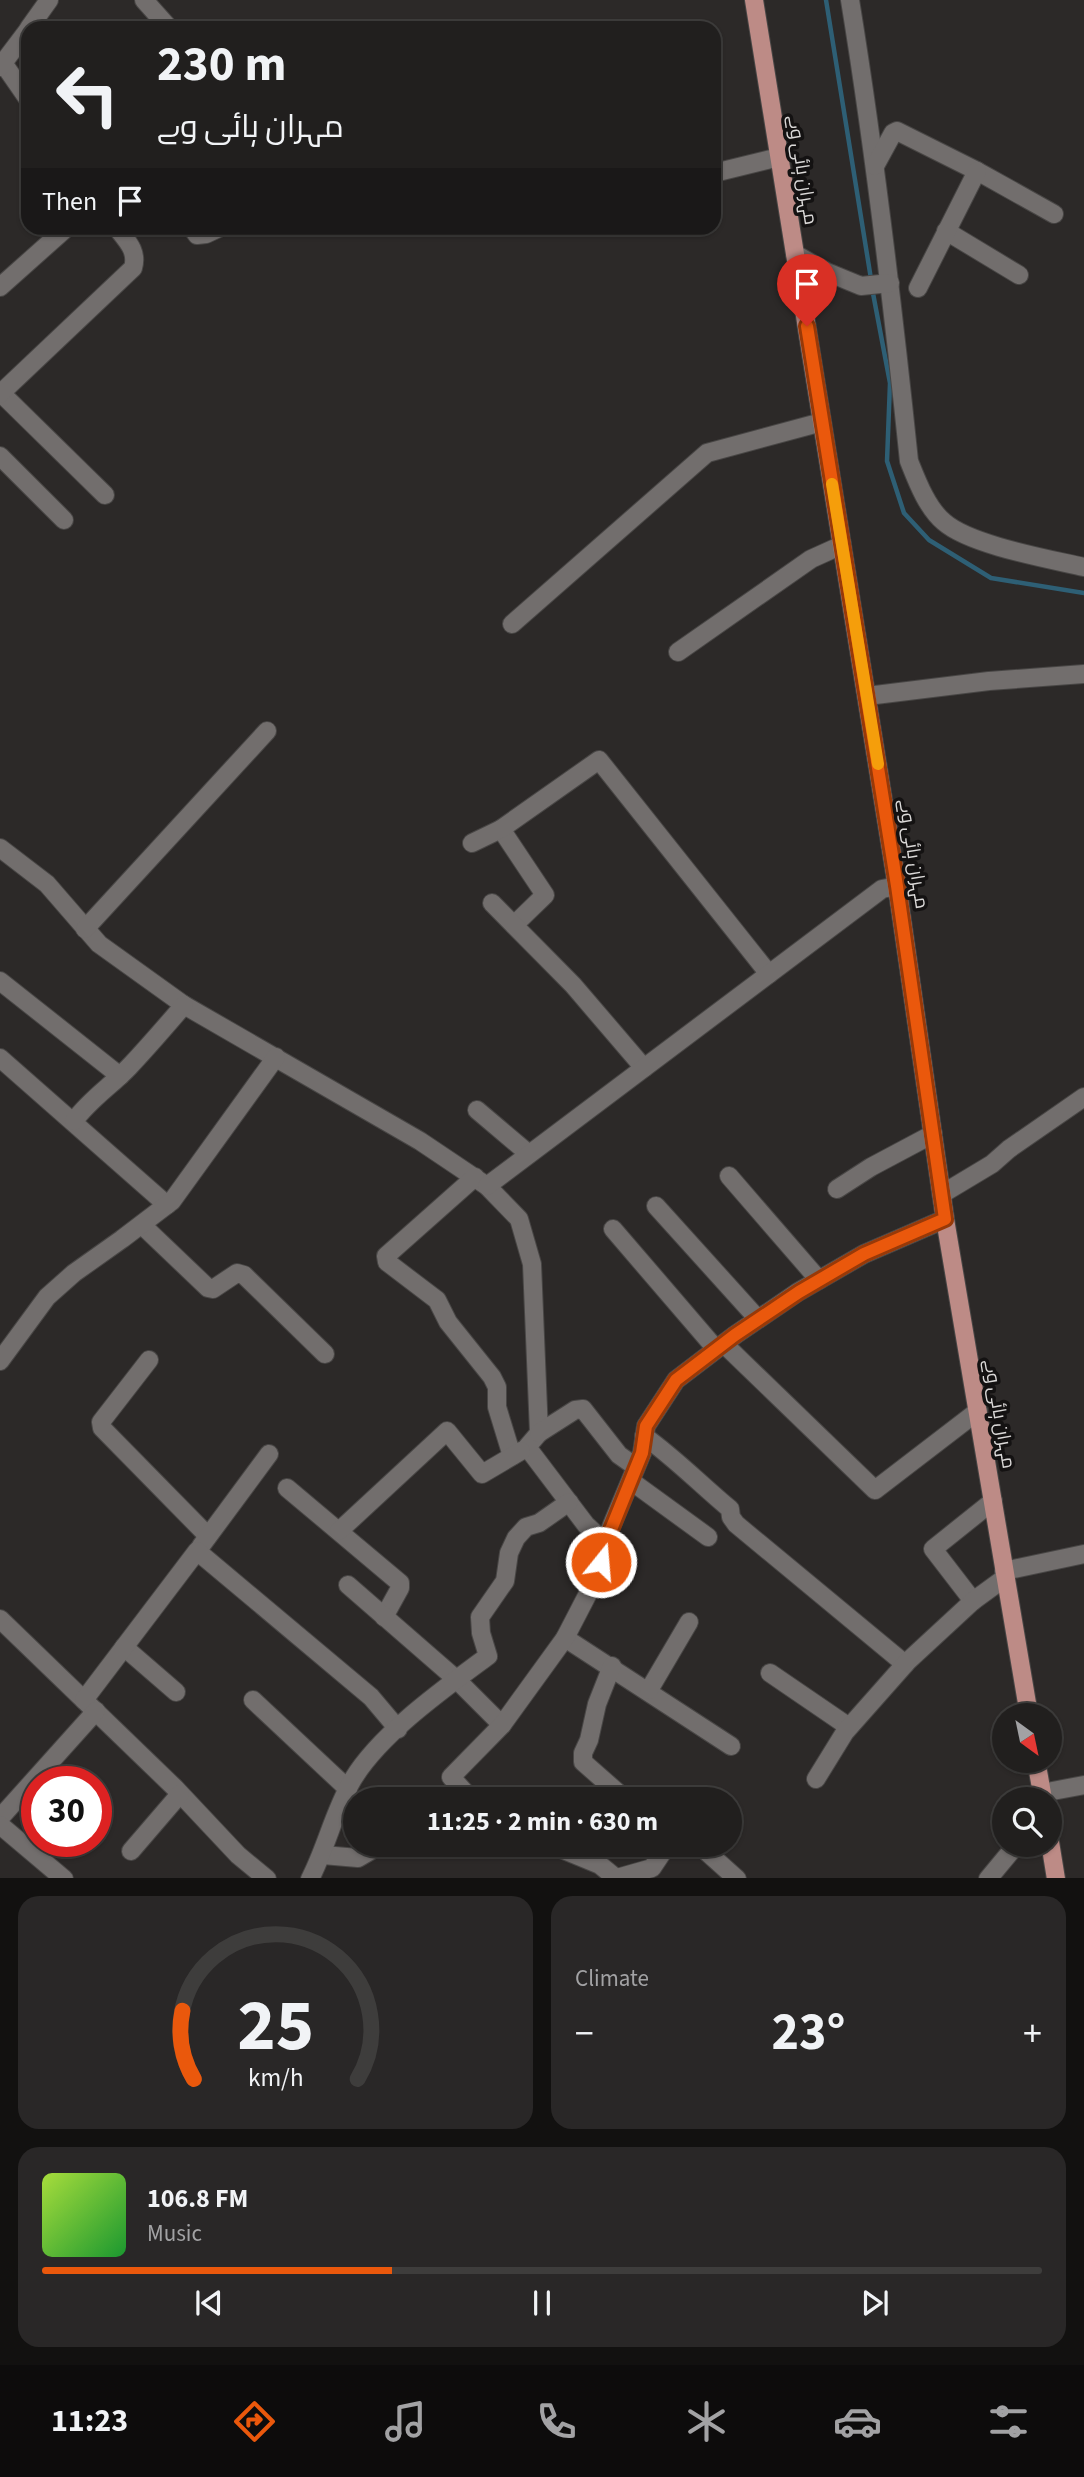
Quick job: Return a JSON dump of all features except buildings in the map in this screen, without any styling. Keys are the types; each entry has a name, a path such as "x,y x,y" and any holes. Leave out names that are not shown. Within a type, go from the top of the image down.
{"main road":[{"name":"مہران ہائی وے","path":"754,0 897,886 945,1219 1027,1703"},
{"path":"1051,1857 1052,1875"}],"street":[{"path":"37,21 49,0"},
{"path":"144,0 163,21"},
{"path":"850,0 875,166 879,285 909,461 918,485 943,522 961,533 1084,568"},
{"path":"21,42 2,65 21,90"},
{"path":"875,166 893,133 897,131 1054,214"},
{"path":"721,171 779,157"},
{"path":"918,288 977,171"},
{"path":"946,231 1019,275"},
{"path":"0,287 58,235"},
{"path":"105,495 0,394 133,268 136,258 134,252 122,235"},
{"path":"795,254 827,272 879,285"},
{"path":"512,624 708,453 822,422"},
{"path":"0,456 64,520"},
{"path":"678,652 811,559 842,545"},
{"path":"867,696 978,682 1084,674"},
{"path":"85,929 267,731"},
{"path":"472,843 501,830 598,760 769,974"},
{"path":"501,830 544,895 514,925"},
{"path":"0,848 47,884 99,944 184,1005 420,1141 481,1181 519,1219 532,1264 526,1446"},
{"path":"606,1543 586,1525 497,1407 497,1387 492,1377 448,1322 437,1300 387,1262 386,1255 481,1181 529,1154 882,889 897,886"},
{"path":"492,903 591,1005 644,1068"},
{"path":"0,981 120,1076"},
{"path":"74,1121 92,1098 120,1076 184,1005"},
{"path":"0,1361 47,1297 74,1273 167,1205 276,1057"},
{"path":"0,1058 167,1205"},
{"path":"942,1194 992,1164 1009,1149 1084,1097"},
{"path":"477,1110 529,1154"},
{"path":"837,1189 871,1167 933,1134"},
{"path":"729,1176 819,1280"},
{"path":"656,1206 758,1319"},
{"path":"460,1787 451,1777 502,1724 565,1638 594,1582 633,1474 646,1426 676,1380 758,1319 819,1280 864,1254 945,1219"},
{"path":"142,1224 208,1288 213,1289 237,1273 244,1275 324,1354"},
{"path":"613,1229 720,1346 875,1490 978,1411"},
{"path":"149,1360 101,1422 102,1428 208,1536"},
{"path":"339,1531 447,1431 482,1474 575,1410 583,1409 633,1474 708,1537"},
{"path":"644,1436 730,1509 731,1517 737,1524 905,1664"},
{"path":"0,1818 90,1705 124,1647 269,1454"},
{"path":"287,1488 400,1583 400,1588 384,1617"},
{"path":"973,1601 933,1549 993,1500"},
{"path":"349,1787 378,1747 456,1679 488,1656 481,1633 480,1617 505,1581 509,1553 516,1538 526,1527 539,1523 569,1502"},
{"path":"197,1551 371,1697 398,1729"},
{"path":"816,1779 849,1727 905,1664 1005,1574 1084,1554"},
{"path":"348,1585 456,1679 502,1724"},
{"path":"0,1619 180,1794 238,1855 267,1878"},
{"path":"649,1690 689,1622"},
{"path":"565,1638 731,1745"},
{"path":"124,1647 176,1692"},
{"path":"611,1787 583,1762 583,1753 589,1740 597,1703 612,1666"},
{"path":"770,1672 849,1727"},
{"path":"253,1700 346,1787"},
{"path":"1062,1791 1084,1785"},
{"path":"131,1851 180,1794"},
{"path":"310,1878 323,1855 343,1798"},
{"path":"0,1825 64,1878"},
{"path":"323,1855 343,1857"},
{"path":"581,1857 600,1865 617,1878 652,1868 659,1857"},
{"path":"713,1857 737,1878"},
{"path":"988,1878 1006,1857"}],"waterway":[{"path":"826,0 871,279"},
{"path":"872,288 890,383 887,461 904,513 929,540 991,578 1084,593"}],"slow traffic":[{"path":"832,484 878,764"}],"route":[{"path":"601,1562 610,1532 642,1453 646,1426 676,1380 735,1335 799,1292 864,1254 945,1219 897,886 807,326"}]}
